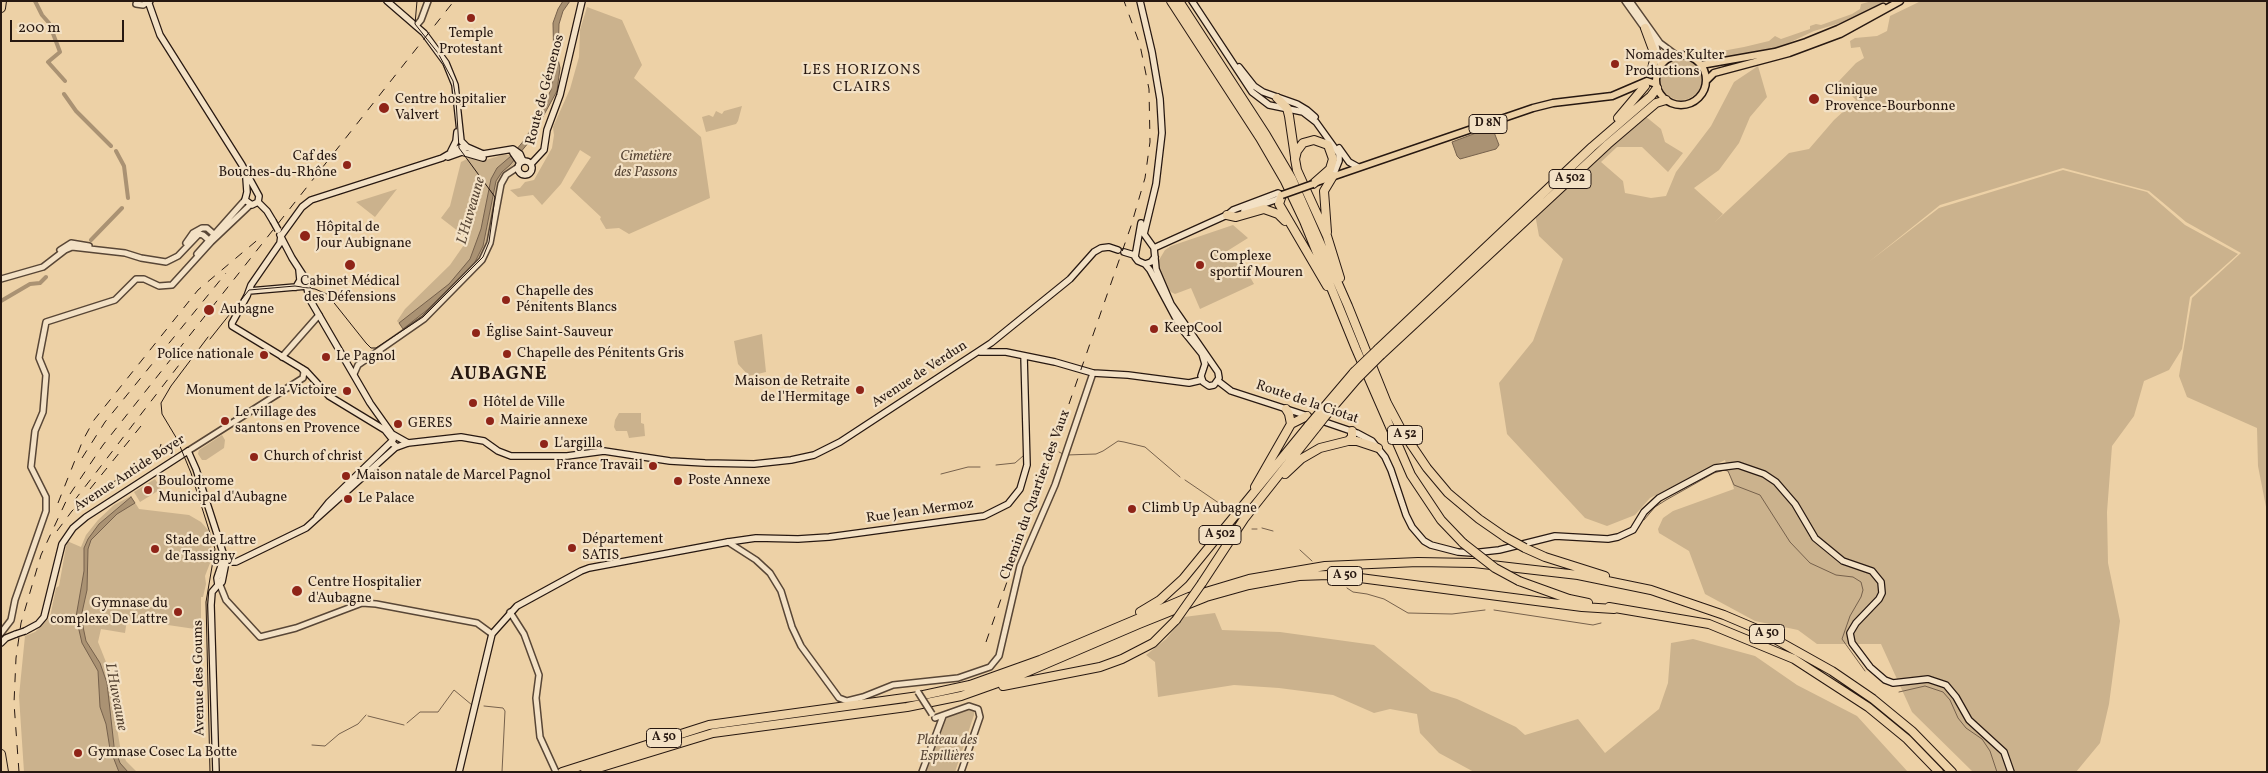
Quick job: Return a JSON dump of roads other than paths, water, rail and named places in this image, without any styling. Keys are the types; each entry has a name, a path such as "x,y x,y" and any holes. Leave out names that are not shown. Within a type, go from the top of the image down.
{"highway":[{"path":"1,8 2,1"},
{"name":"A 52","path":"1171,1 1277,166 1304,221 1411,475 1436,514 1463,543 1495,568 1519,581 1569,599 1614,609"},
{"name":"A 52","path":"1178,1 1281,158 1302,199 1387,402 1414,450 1454,498 1505,537 1545,557 1621,583"},
{"path":"1645,28 1656,55 1657,68"},
{"path":"1592,147 1637,98 1645,86"},
{"name":"A 502","path":"986,688 1100,667 1139,651 1160,636 1176,620 1254,506 1313,426 1356,375 1592,147 1652,96 1656,86"},
{"path":"1277,98 1287,108 1295,159 1301,180 1327,236 1347,303"},
{"name":"A 502","path":"1379,352 1622,131 1656,103 1666,100"},
{"path":"1295,159 1300,146 1308,141 1319,140 1328,145 1333,155 1332,163 1324,176 1313,184"},
{"path":"1327,236 1324,191 1333,176"},
{"path":"1282,195 1279,204 1290,226 1339,307"},
{"path":"1227,215 1236,217 1264,209 1278,214 1290,226"},
{"path":"1286,409 1291,424"},
{"path":"1214,542 1251,493 1291,424 1307,416"},
{"name":"A 502","path":"1115,627 1123,620 1160,600 1172,590 1313,426"},
{"path":"1348,441 1352,437 1352,431"},
{"path":"1254,506 1301,459 1320,448 1348,441 1362,442 1378,448"},
{"name":"A 50","path":"562,772 709,725 923,698 1005,674 1189,597 1241,581 1295,570 1351,563 1474,563 1538,569 1621,583 1652,590 1724,615 1804,654 1873,700 1912,731 1952,772"},
{"name":"A 50","path":"585,772 713,733 986,688 1206,597 1249,585 1300,576 1329,575 1582,607 1614,609 1675,617 1709,624 1794,659 1868,708 1906,739 1939,772"},
{"path":"1,754 4,772"}],"main road":[{"name":"Route de Gémenos","path":"531,164 544,150 547,130 560,94 577,18 584,1"},
{"path":"1140,1 1152,52 1160,99 1162,132 1156,184 1144,226 1144,234 1152,246 1159,276 1171,304 1219,375 1218,381 1214,385 1209,386 1202,380 1202,373 1205,370 1202,354 1181,328 1145,264 1138,261 1134,255 1109,247 1101,248 1094,252 1070,279 999,337 990,347 1055,362 1092,373 1128,375 1189,383 1202,380"},
{"path":"1192,1 1252,92 1269,105 1303,112 1316,122 1335,148 1339,161 1347,172"},
{"path":"1701,65 1775,52 1806,42 1857,21 1892,1"},
{"path":"1706,81 1701,65 1688,56 1676,55 1666,60 1657,68 1656,86 1666,100 1678,105 1691,102 1700,96 1706,81 1714,73 1789,53 1840,34 1900,1"},
{"path":"149,2 165,43 245,171 259,196 258,202"},
{"path":"389,4 416,26 438,50 452,74 459,114 460,149"},
{"path":"423,34 443,64 452,84 460,149"},
{"path":"1216,37 1254,86 1263,92 1307,110 1319,121 1349,162 1358,167"},
{"name":"D 8N","path":"1621,93 1657,68"},
{"name":"D 8N","path":"1152,246 1227,215 1236,214 1278,199 1282,195 1333,176 1533,108 1553,103 1621,93 1647,81 1656,86"},
{"path":"1134,255 1138,246 1141,222 1153,183 1157,154 1157,88"},
{"path":"396,442 385,430 329,396 310,374 232,326 251,285 280,243 279,233 311,200 435,160 460,149 487,158 509,150 520,161 520,173 526,175 532,171 531,164 520,161"},
{"path":"1333,176 1339,161"},
{"path":"1347,172 1349,162"},
{"path":"245,171 247,203 255,205 258,202"},
{"path":"247,192 256,192"},
{"path":"258,202 273,221 305,278 310,298 396,442"},
{"path":"1138,246 1144,243 1152,246"},
{"path":"1145,264 1151,262 1155,256"},
{"path":"296,287 300,280 299,269"},
{"path":"249,291 307,286"},
{"path":"999,337 1004,350"},
{"name":"Avenue de Verdun","path":"396,442 408,443 462,437 484,442 498,452 511,456 567,456 604,451 670,461 708,463 776,462 821,452 840,442 978,352 990,347"},
{"name":"Rue Jean Mermoz","path":"492,634 517,606 588,568 756,538 798,539 829,537 984,516 1008,504 1020,489 1027,465 1024,356"},
{"path":"1205,370 1214,369"},
{"name":"Route de la Ciotat","path":"1218,381 1231,391 1366,436 1378,448 1391,470 1406,515 1418,535 1438,548 1472,553 1500,550 1555,536 1608,539 1618,537 1632,530 1644,512 1659,498 1715,468 1738,465 1764,474 1776,482 1795,504 1809,530 1824,546 1843,560 1872,571 1881,582 1882,593 1879,600 1856,622 1850,634 1852,643 1870,667 1884,680 1893,683 1928,679 1946,685 1956,697 1969,720 2004,752 2011,772"},
{"path":"372,423 378,421 380,416"},
{"path":"188,451 196,469 225,559 236,562 309,525 373,468 396,442"},
{"path":"317,517 320,510 396,442"},
{"name":"Avenue Antide Boyer","path":"1,643 6,638 38,624 44,617 62,544 73,528 188,451"},
{"name":"Avenue des Goums","path":"216,772 212,592 219,585 217,578 225,559"},
{"name":"Avenue Antide Boyer","path":"1,633 14,634"},
{"path":"459,772 492,634"}],"street":[{"path":"141,1 136,4 143,5 149,2"},
{"path":"416,26 421,20 428,1"},
{"path":"1625,1 1645,28"},
{"path":"1630,1 1660,43 1676,55"},
{"path":"354,374 358,366 424,319 482,260 490,243 502,184 506,175 520,161"},
{"path":"1,633 9,625 15,600 46,511 45,493 31,467 35,431 43,412 46,375 39,358 44,325 49,320 115,300 136,279 159,286 172,285 215,235 247,203"},
{"path":"178,256 190,237 198,229 206,228 215,235"},
{"path":"1,279 42,264 71,243 125,253 159,262 169,261 178,256 199,234 210,241"},
{"path":"282,357 319,314"},
{"name":"Avenue Antide Boyer","path":"188,451 303,378 304,372 302,369"},
{"name":"Chemin du Quartier des Vaux","path":"918,683 958,678 995,665 999,656 1018,572 1055,485 1092,373"},
{"path":"730,543 756,560 770,573 781,591 792,626 801,646 839,698 847,701 893,686 918,683 923,698 939,726"},
{"path":"219,585 226,600 260,637 296,627 362,603 477,623 492,634"},
{"path":"510,612 524,634 539,675 536,698 540,737 556,772"},
{"path":"9,625 14,634"},
{"path":"922,771 943,716 950,711 969,706 976,707 980,717 961,772"},
{"path":"933,716 943,716"}],"waterway":[{"path":"35,1 42,15 49,23 60,52 48,62 65,81"},
{"path":"64,94 76,111 111,146"},
{"path":"116,151 124,166 128,198"},
{"path":"91,240 122,208"},
{"path":"1,301 30,284 40,283 46,277"},
{"path":"1067,455 1096,454 1118,441 1124,442 1145,447 1180,477"},
{"path":"1059,452 1063,454"},
{"path":"996,465 1015,463 1023,456"},
{"path":"941,474 968,467 980,467"},
{"path":"1644,520 1655,507 1666,500 1714,473 1724,470 1728,471 1734,485 1760,495 1790,542 1810,563 1836,575 1853,577 1861,582 1863,590 1861,597 1850,616 1842,639 1865,671"},
{"path":"1185,480 1232,512"},
{"path":"1262,528 1273,531"},
{"path":"1252,529 1257,529"},
{"path":"1300,550 1312,561"},
{"path":"1347,588 1353,592 1384,599 1408,613 1452,614 1485,610"},
{"path":"1494,610 1593,625 1601,623"},
{"path":"1899,692 1925,686 1943,692 1950,700 1958,718 1966,728 1982,739 1990,751 1997,772"},
{"path":"407,723 420,712 438,712 454,690 472,705"},
{"path":"484,706 503,708 505,711 502,772"},
{"path":"312,745 325,746 339,734 358,724 366,715"},
{"path":"368,716 404,725"}],"tunnel":[{"path":"1645,86 1652,69"}],"tram line":[{"path":"210,339 249,290 295,286 315,289 327,294 366,343 371,348 376,348 423,317 483,257 489,242 495,197 459,148 453,81 438,53 415,24 417,1"},
{"path":"208,337 171,386 161,403 162,414 177,439 191,473 215,549 206,602 210,772"}],"railway":[{"path":"19,772 14,703 16,658 21,623 41,555 68,497 103,445 454,1"},
{"path":"986,642 1131,226 1145,178 1150,142 1149,89 1140,45 1124,1"},
{"path":"58,503 83,440 94,420 198,290 261,237"},
{"path":"82,458 105,422 226,273"},
{"path":"74,501 189,352"},
{"path":"90,489 141,426"},
{"path":"160,448 161,444"},
{"path":"57,531 72,511 89,494 137,470 153,459"}],"place":[{"name":"Temple Protestant","path":"471,18"},
{"name":"Nomades Kulter Productions","path":"1615,64"},
{"name":"Clinique Provence-Bourbonne","path":"1814,99"},
{"name":"Centre hospitalier Valvert","path":"384,108"},
{"name":"Caf des Bouches-du-Rhône","path":"347,165"},
{"name":"Hôpital de Jour Aubignane","path":"305,236"},
{"name":"Cabinet Médical des Défensions","path":"350,265"},
{"name":"Complexe sportif Mouren","path":"1200,265"},
{"name":"Chapelle des Pénitents Blancs","path":"506,300"},
{"name":"Aubagne","path":"209,310"},
{"name":"KeepCool","path":"1154,329"},
{"name":"Église Saint-Sauveur","path":"476,333"},
{"name":"Chapelle des Pénitents Gris","path":"507,354"},
{"name":"Police nationale","path":"264,355"},
{"name":"Le Pagnol","path":"326,357"},
{"name":"Maison de Retraite de l'Hermitage","path":"860,390"},
{"name":"Monument de la Victoire","path":"347,391"},
{"name":"Hôtel de Ville","path":"473,403"},
{"name":"Le village des santons en Provence","path":"225,421"},
{"name":"Mairie annexe","path":"490,421"},
{"name":"GERES","path":"398,424"},
{"name":"L'argilla","path":"544,444"},
{"name":"Church of christ","path":"254,457"},
{"name":"France Travail","path":"653,466"},
{"name":"Maison natale de Marcel Pagnol","path":"346,476"},
{"name":"Poste Annexe","path":"678,481"},
{"name":"Boulodrome Municipal d'Aubagne","path":"148,490"},
{"name":"Le Palace","path":"348,499"},
{"name":"Climb Up Aubagne","path":"1132,509"},
{"name":"Département SATIS","path":"572,548"},
{"name":"Stade de Lattre de Tassigny","path":"155,549"},
{"name":"Centre Hospitalier d'Aubagne","path":"297,591"},
{"name":"Gymnase du complexe De Lattre","path":"178,612"},
{"name":"Gymnase Cosec La Botte","path":"78,753"}],"district":[{"name":"LES HORIZONS CLAIRS","path":"862,80"},
{"name":"AUBAGNE","path":"499,376"}],"park label":[{"name":"Cimetière des Passons","path":"646,166"},
{"name":"Plateau des Espillières","path":"947,750"}],"water label":[{"name":"L'Huveaune","path":"472,211"},
{"name":"L'Huveaune","path":"115,697"}]}
